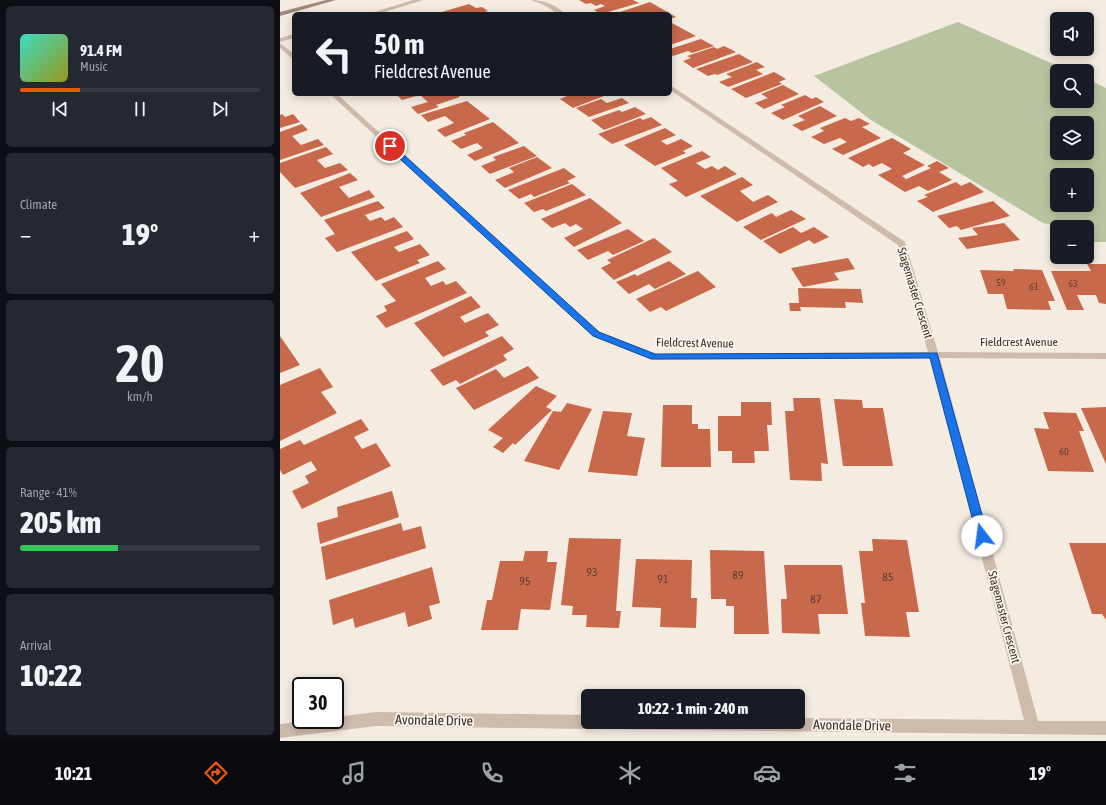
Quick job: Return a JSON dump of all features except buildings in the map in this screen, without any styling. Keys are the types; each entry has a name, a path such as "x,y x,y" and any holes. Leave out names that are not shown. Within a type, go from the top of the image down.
{"main road":[{"path":"280,14 333,0"}],"street":[{"path":"378,12 420,0"},
{"path":"534,0 548,4 559,12"},
{"path":"280,40 292,37"},
{"path":"280,45 292,56"},
{"name":"Stagemaster Crescent","path":"672,88 902,244 934,355 1033,728"},
{"name":"Fieldcrest Avenue","path":"335,96 596,334 654,357 934,355 1106,356"},
{"name":"Avondale Drive","path":"280,731 376,719 581,722"},
{"name":"Avondale Drive","path":"805,725 1106,728"}],"green space":[{"path":"958,22 1053,64 1050,64 1050,108 1094,108 1094,82 1106,88 1106,242 1094,242 1094,220 1050,220 1050,224 1043,223 871,120 814,76"}],"route":[{"path":"390,146 596,334 654,357 934,355 982,536"}]}
